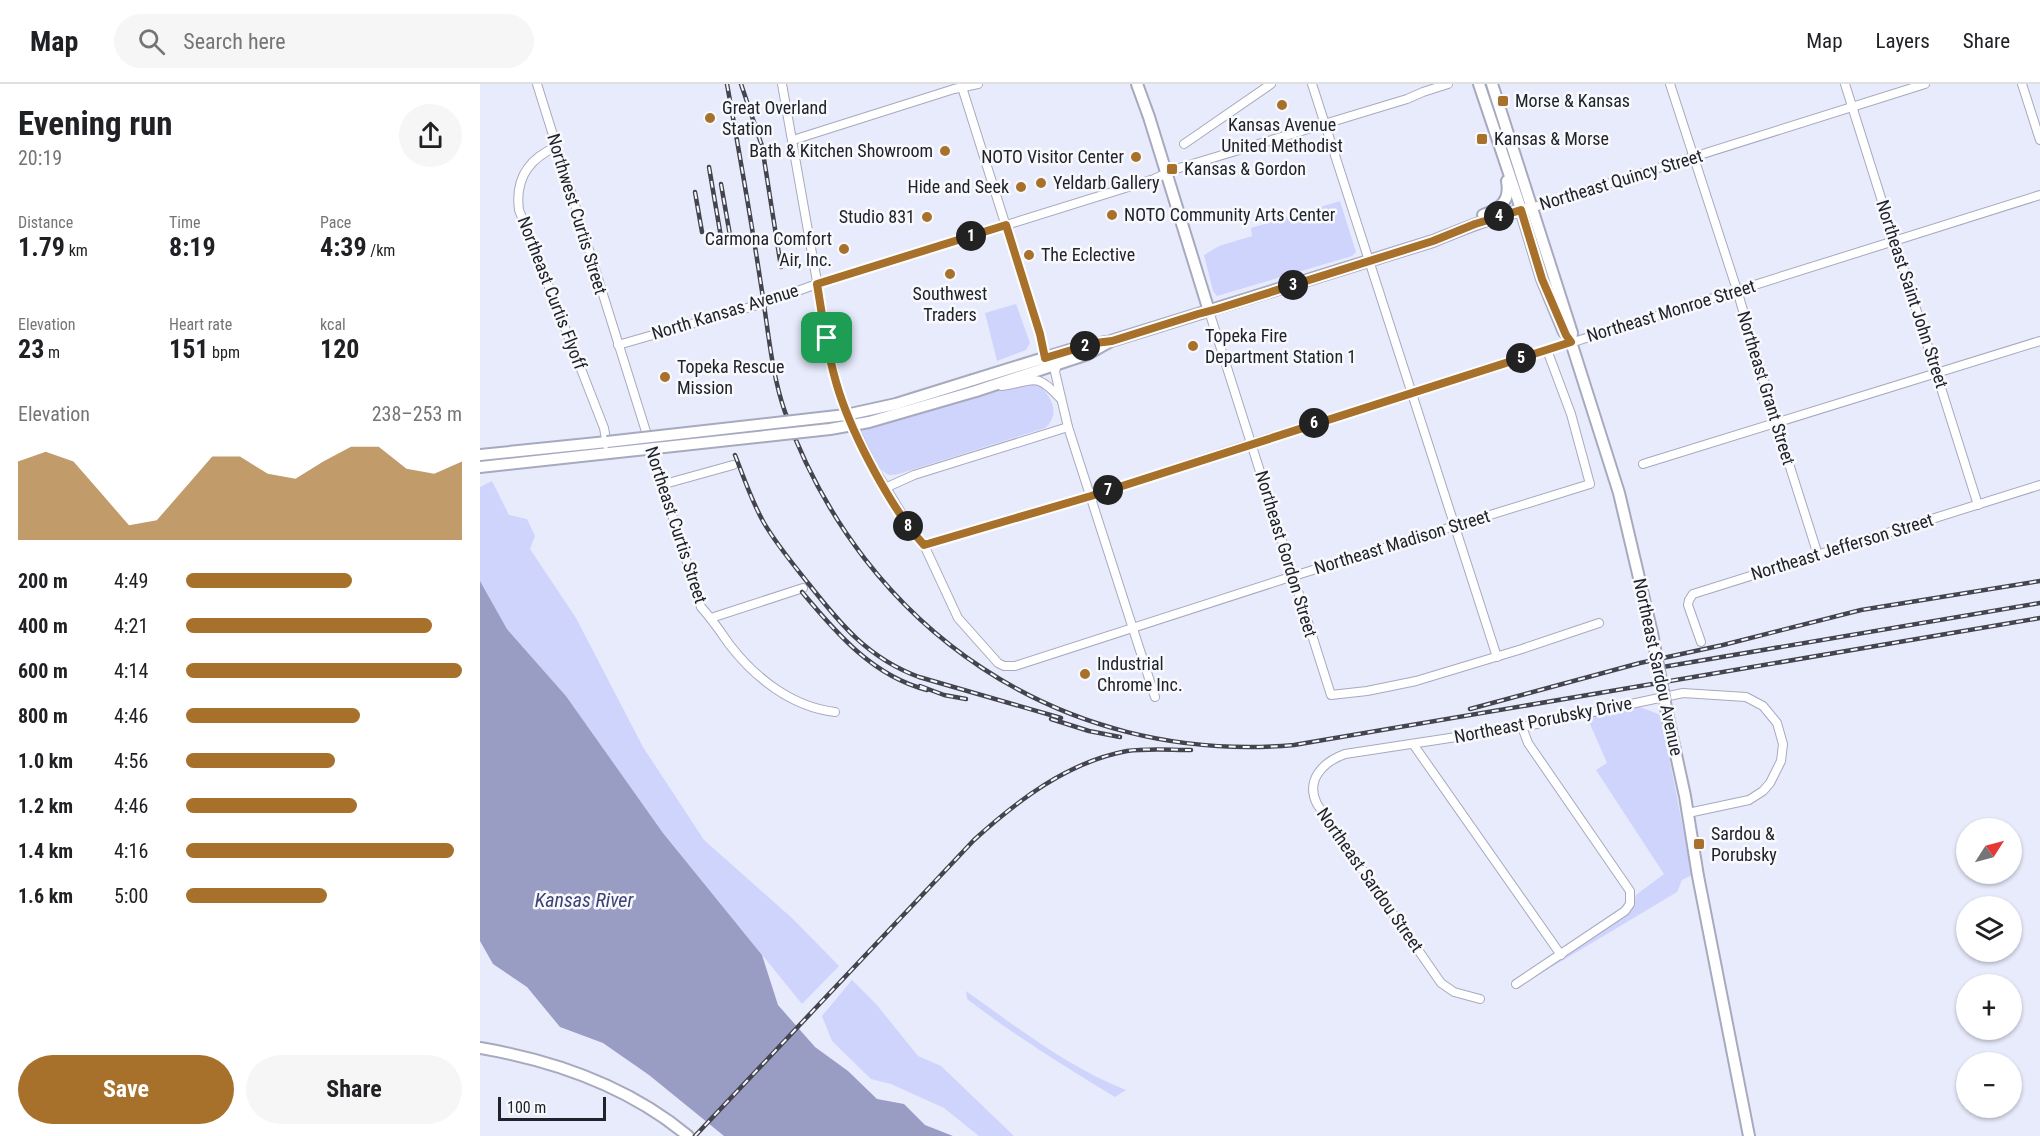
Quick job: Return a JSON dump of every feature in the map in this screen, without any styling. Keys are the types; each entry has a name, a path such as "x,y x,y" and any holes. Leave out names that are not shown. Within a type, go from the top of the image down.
{"main road":[{"name":"Northeast Gordon Street","path":"1137,84 1209,311"},
{"path":"1447,236 1464,222 1493,212 1506,200 1509,190 1479,84"},
{"path":"1492,84 1526,209"},
{"path":"1498,146 1526,209"},
{"name":"Northeast Quincy Street","path":"977,387 1045,358 1095,343 1112,341 1209,311 1526,209"},
{"name":"Northeast Sardou Avenue","path":"1526,209 1572,333 1571,342 1619,493 1652,633 1749,1136"},
{"name":"Northeast Quincy Street","path":"977,387 1088,354 1112,341"},
{"path":"480,467 846,415 977,387"},
{"path":"480,456 608,447"},
{"path":"480,1048 540,1060 601,1083 642,1102 687,1135"}],"street":[{"name":"Northwest Curtis Street","path":"537,84 618,345"},
{"path":"782,84 838,391 857,436 885,488 912,532 924,545"},
{"path":"793,140 962,86 978,84"},
{"path":"1184,144 1270,84"},
{"path":"1312,84 1497,657 1599,623"},
{"name":"North Kansas Avenue","path":"618,345 764,303 817,284 1407,99 1448,84"},
{"name":"Northeast Grant Street","path":"1670,84 1737,290 1818,555"},
{"name":"Northeast Saint John Street","path":"1845,84 1978,505"},
{"name":"Northeast Quincy Street","path":"1526,209 1925,84"},
{"path":"2022,84 2040,140"},
{"path":"962,86 1040,334 1045,358"},
{"name":"Northeast Curtis Flyoff","path":"556,147 540,155 525,170 519,186 519,210 600,417 608,447"},
{"name":"Northeast Monroe Street","path":"924,545 1091,496 1251,443 2040,195"},
{"name":"Northeast Gordon Street","path":"1209,311 1331,695 1405,684 1497,657"},
{"path":"1643,464 2040,341"},
{"name":"Northeast Curtis Street","path":"618,345 701,607 742,659 769,684 797,702 815,710 835,712"},
{"name":"Northeast Madison Street","path":"924,545 958,618 998,663 1008,667 1015,666 1590,484 1571,414 1547,350"},
{"path":"1057,364 1055,372 1068,427 1155,697"},
{"path":"977,387 1013,385 1036,379 1045,383 1060,399"},
{"path":"885,488 914,475 1068,427"},
{"path":"661,484 733,465"},
{"name":"Northeast Jefferson Street","path":"1701,642 1688,605 1694,594 2040,485"},
{"path":"711,618 803,588"},
{"name":"Northeast Porubsky Drive","path":"1329,763 1345,754 1522,727 1683,693 1746,698 1762,706 1777,723 1783,744 1781,761 1770,783 1763,791 1749,800 1688,813"},
{"path":"1516,984 1625,911 1630,904 1630,891 1528,743 1522,727"},
{"path":"1413,744 1561,955"},
{"name":"Northeast Sardou Street","path":"1329,763 1314,777 1312,783 1317,804 1441,983 1454,992 1479,999"}],"shaded area":[{"path":"1340,201 1356,252 1352,256 1217,296 1213,291 1204,255 1219,246 1252,236 1251,228"},
{"path":"1016,304 1030,343 1026,350 997,361 985,313"},
{"path":"1035,383 1046,392 1054,410 1045,428 898,474 891,475 881,469 859,428 996,391"},
{"path":"492,481 509,515 527,519 535,536 530,549 576,618 643,747 704,840 793,919 839,966 802,1004 663,833 566,696 507,629 480,581 480,487"},
{"path":"1637,706 1661,715 1692,875 1682,880 1677,892 1525,983 1628,912 1636,895 1664,874 1596,770 1607,763 1587,717"},
{"path":"852,980 876,1004 918,1056 941,1066 1014,1136 979,1136 944,1108 891,1084 871,1079 832,1041 822,1016"},
{"path":"966,991 1063,1058 1104,1081 1126,1090 1115,1097 1077,1074 1021,1038 967,999"}],"water":[{"name":"Kansas River","path":"480,581 507,629 566,696 663,833 762,955 778,1005 815,1047 848,1071 877,1099 904,1104 925,1125 953,1136 724,1136 649,1075 603,1043 560,1027 527,987 493,964 480,941"}],"railway":[{"path":"727,84 776,381 785,412 820,490 865,559 919,618 982,668 1052,706 1128,732 1209,745 1294,745 2040,618"},
{"path":"741,84 762,146 781,267"},
{"path":"709,167 722,243"},
{"path":"721,184 731,241"},
{"path":"695,192 702,232"},
{"path":"735,455 748,490 774,539 832,613 870,650 919,677 1061,718"},
{"path":"1470,709 1640,663 1723,645 1861,610 2040,581"},
{"path":"802,592 857,652 890,675 927,690"},
{"path":"1657,668 2040,603"},
{"path":"920,686 944,695 966,699"},
{"path":"1051,719 1089,731 1120,737"},
{"path":"695,1136 974,840 1008,811 1064,773 1105,756 1135,750 1191,750"}],"place":[{"name":"Morse & Kansas","path":"1503,101"},
{"name":"Kansas Avenue United Methodist","path":"1282,105"},
{"name":"Great Overland Station","path":"710,118"},
{"name":"Kansas & Morse","path":"1482,139"},
{"name":"Bath & Kitchen Showroom","path":"945,151"},
{"name":"NOTO Visitor Center","path":"1136,157"},
{"name":"Kansas & Gordon","path":"1172,169"},
{"name":"Yeldarb Gallery","path":"1041,183"},
{"name":"Hide and Seek","path":"1021,187"},
{"name":"NOTO Community Arts Center","path":"1112,215"},
{"name":"Studio 831","path":"927,217"},
{"name":"Carmona Comfort Air, Inc.","path":"844,249"},
{"name":"The Eclective","path":"1029,255"},
{"name":"Southwest Traders","path":"950,274"},
{"name":"Topeka Fire Department Station 1","path":"1193,346"},
{"name":"Topeka Rescue Mission","path":"665,377"},
{"name":"Industrial Chrome Inc.","path":"1085,674"},
{"name":"Sardou & Porubsky","path":"1699,844"}],"route":[{"path":"1521,210 1542,279 1571,342 1234,448 1091,496 924,545 912,532 857,436 838,391 827,338 817,284 1006,225 1040,334 1045,358 1095,343 1112,341 1217,309 1433,241 1475,224 1521,210"}]}
